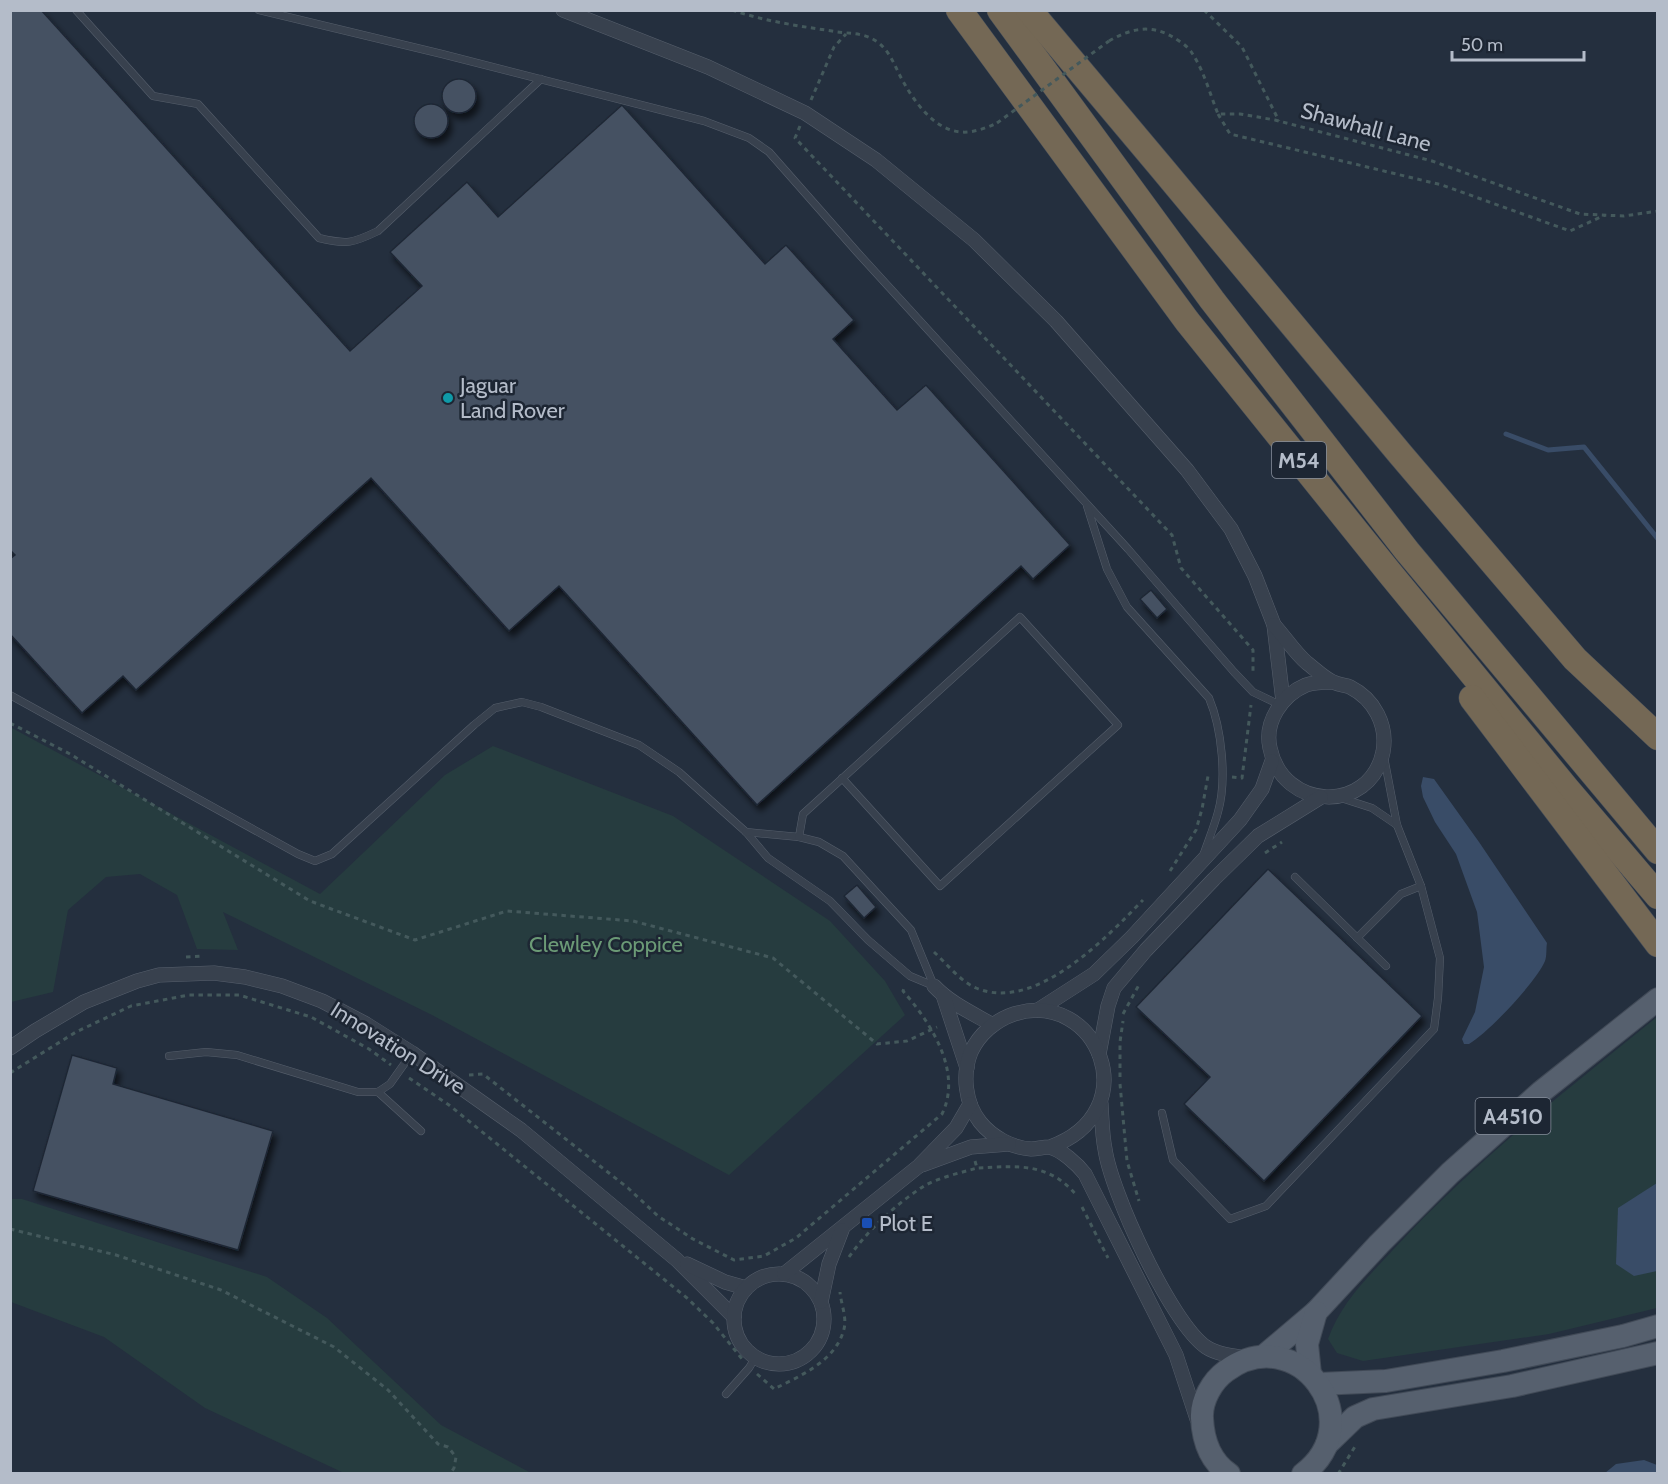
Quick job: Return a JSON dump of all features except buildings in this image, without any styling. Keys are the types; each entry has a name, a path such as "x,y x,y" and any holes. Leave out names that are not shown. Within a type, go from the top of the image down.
{"highway":[{"name":"M54","path":"959,10 1187,321 1388,571 1658,896"},
{"name":"M54","path":"1000,10 1212,300 1407,551 1658,851"},
{"path":"1029,10 1408,464 1575,659 1658,737"},
{"path":"1388,571 1481,712 1658,944"}],"main road":[{"name":"A4510","path":"1229,1473 1222,1469 1210,1454 1203,1435 1202,1414 1207,1394 1219,1376 1236,1364 1257,1357 1316,1312 1379,1244 1450,1173 1541,1092 1657,999"},
{"name":"A4510","path":"1316,1312 1307,1344 1315,1379 1329,1407 1331,1419 1328,1444"},
{"path":"1257,1357 1289,1361 1315,1379 1386,1381 1503,1361 1623,1336 1658,1326"},
{"path":"1303,1473 1312,1467 1328,1444 1355,1417 1373,1409 1512,1386 1658,1353"}],"street":[{"path":"563,10 708,67 805,113 876,160 974,240 1056,321 1187,470 1231,529 1255,576 1274,625 1282,703"},
{"path":"1274,625 1305,662 1333,682"},
{"path":"1319,682 1333,682 1348,686 1362,694 1373,706 1381,720 1384,736 1383,752 1377,768 1366,781 1352,791 1336,797 1306,794 1292,786 1280,775 1272,761 1268,742 1271,722 1282,703 1293,692 1306,685 1319,682"},
{"path":"1038,1010 1094,974 1132,937 1240,820 1262,789 1272,761"},
{"path":"1099,1054 1108,1005 1114,988 1146,950 1258,836 1321,797"},
{"name":"Innovation Drive","path":"10,1048 35,1030 84,1002 137,981 159,975 214,973 245,977 282,986 322,1001 366,1023 521,1130 678,1260 734,1317"},
{"path":"939,991 993,1025"},
{"path":"939,991 967,1068"},
{"path":"1101,1101 1093,1117 1082,1131 1067,1141 1050,1147 1029,1149 1009,1144 979,1121 970,1104 966,1086 967,1068 976,1044 993,1025 1006,1016 1038,1010 1054,1013 1081,1028 1092,1040 1104,1069 1101,1101 1105,1150 1122,1206 1144,1254 1187,1329 1206,1347 1224,1353 1257,1357"},
{"path":"784,1274 842,1230 881,1194 919,1166 956,1128 970,1104"},
{"path":"919,1166 971,1147 1009,1144"},
{"path":"1050,1147 1076,1163 1095,1192 1133,1273 1176,1355 1203,1435"},
{"path":"821,1302 829,1263 842,1230"},
{"name":"Innovation Drive","path":"678,1260 725,1282 746,1288"},
{"path":"784,1274 806,1283 815,1291 821,1302 824,1315 823,1330 818,1343 809,1354 783,1365 752,1363 736,1333 734,1317 740,1296 746,1288 757,1279 784,1274"}],"lane":[{"path":"76,10 153,96 198,104 319,238 340,243 357,241 378,231 541,79"},
{"path":"259,10 704,121 749,138 769,152 857,252 1086,502 1253,692 1282,703"},
{"path":"1086,502 1107,569 1127,607 1209,698 1215,713 1221,747 1222,777 1219,811 1200,864"},
{"path":"799,837 802,814 1020,617 1118,725 940,886 842,778"},
{"path":"10,695 298,854 315,861 332,854 495,708 522,702 541,706 639,745 679,772 746,832 768,858 830,901 868,940 909,976 939,991"},
{"path":"1162,1113 1173,1160 1230,1219 1266,1206 1434,1029 1440,958 1421,886 1397,825 1383,752"},
{"path":"1336,797 1372,808 1397,825"},
{"path":"746,832 799,837 819,842 843,856 911,930 939,991"},
{"path":"1295,877 1386,966"},
{"path":"1357,938 1401,894 1421,886"},
{"path":"169,1056 206,1052 237,1055 358,1092 378,1092 390,1084 412,1053"},
{"path":"378,1092 421,1131"},
{"path":"726,1394 752,1363"}],"path":[{"path":"732,10 756,19 846,34 863,34 876,41 888,52 905,84 934,122 962,132 979,130 997,123 1122,33 1143,28 1159,30 1177,39 1192,52 1218,114 1230,134 1442,185 1570,231 1606,215"},
{"path":"1204,10 1242,47 1279,121"},
{"path":"846,34 834,47 795,138 1172,536 1181,568 1253,650 1253,692 1242,778 1208,776 1196,830 1168,874"},
{"name":"Shawhall Lane","path":"1218,114 1240,114 1279,121 1432,161 1580,214 1624,216 1658,211"},
{"path":"10,723 70,754 310,901 415,940 507,911 633,921 774,958 877,1044 907,1041 950,1019"},
{"path":"1265,853 1294,833 1285,819"},
{"path":"911,930 962,978 975,987 994,993 1013,993 1047,980 1066,969 1106,938 1144,898"},
{"path":"186,957 208,957"},
{"path":"461,1069 470,1075 483,1074 628,1188 658,1216 693,1239 734,1260 764,1256 796,1238 942,1114 949,1095 948,1076 941,1050 932,1030 919,1009 903,991 909,976"},
{"path":"1140,1202 1127,1161 1122,1119 1120,1042 1124,1012 1145,978"},
{"path":"963,1008 975,987"},
{"path":"10,1073 75,1032 131,1006 189,995 239,995 311,1017 369,1049 449,1105 687,1298 752,1363 774,1389 823,1362 836,1346 844,1329 844,1310 840,1288"},
{"path":"942,1114 956,1128"},
{"path":"971,1147 977,1168"},
{"path":"845,1263 867,1234 925,1186 949,1175 977,1168 1016,1167 1047,1171 1077,1195 1110,1263"},
{"path":"10,1229 116,1255 221,1290 334,1347 388,1390 438,1444 448,1448 456,1457 454,1468 450,1473"}],"green space":[{"name":"Clewley Coppice","path":"10,727 320,894 445,775 493,746 673,816 830,921 885,981 905,1015 729,1175 432,1015 223,912 238,950 197,949 177,895 140,874 106,877 68,910 53,992 11,1002"},
{"path":"1657,1017 1657,1308 1549,1334 1363,1361 1337,1353 1328,1339 1333,1326 1347,1302 1392,1251 1487,1158"},
{"path":"11,1199 22,1199 267,1277 327,1318 441,1425 531,1473 344,1473 205,1408 104,1337 11,1302"}],"water":[{"path":"1423,777 1434,779 1547,943 1545,961 1532,981 1499,1018 1469,1044 1464,1044 1462,1039 1475,1012 1484,967 1477,912 1456,854 1435,822 1423,797 1421,786"},
{"path":"1657,1183 1657,1271 1634,1276 1616,1264 1618,1208"},
{"path":"1644,1460 1657,1465 1657,1473 1605,1473 1616,1464"}],"waterway":[{"path":"1506,434 1548,450 1584,447 1658,539"}],"place":[{"name":"Jaguar Land Rover","path":"448,398"},
{"name":"Plot E","path":"867,1223"}]}
